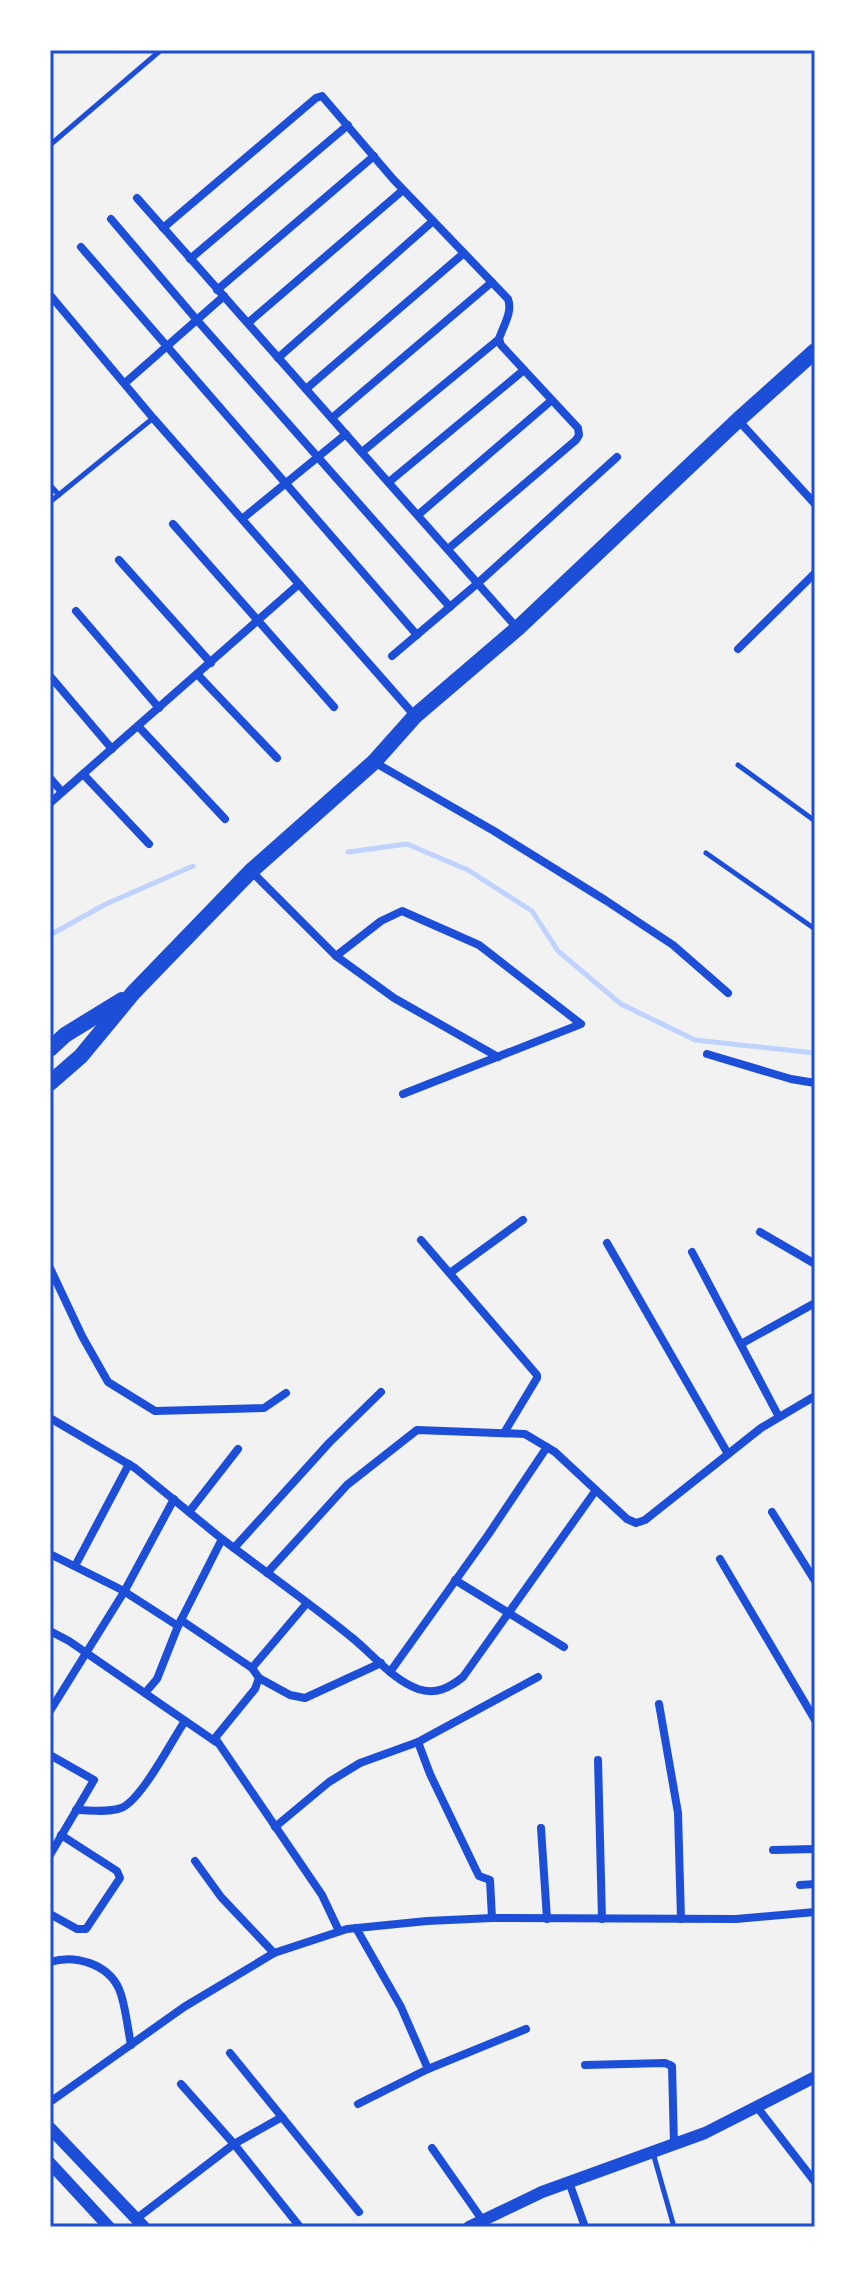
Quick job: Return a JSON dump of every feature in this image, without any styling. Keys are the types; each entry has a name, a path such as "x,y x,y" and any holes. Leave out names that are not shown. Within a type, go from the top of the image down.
{"main road":[{"path":"50,1083 81,1056 133,993 251,871 374,762 415,716 518,628 815,351"},
{"path":"50,1049 65,1035 133,993"}],"street":[{"path":"163,228 322,96 403,190 508,299 509,314 499,339 362,452"},
{"path":"190,259 348,125"},
{"path":"125,383 220,293 374,156"},
{"path":"248,323 403,190"},
{"path":"137,198 518,628"},
{"path":"111,219 450,607"},
{"path":"278,358 433,221"},
{"path":"81,247 417,635"},
{"path":"306,389 464,253"},
{"path":"332,418 492,282"},
{"path":"50,295 153,418 415,716"},
{"path":"448,549 579,435 578,428 501,345 499,339"},
{"path":"389,482 524,370"},
{"path":"418,515 552,400"},
{"path":"738,420 815,504"},
{"path":"242,519 346,434"},
{"path":"392,656 617,457"},
{"path":"173,524 334,707"},
{"path":"119,560 211,663"},
{"path":"738,649 815,573"},
{"path":"50,803 299,584"},
{"path":"76,611 159,708"},
{"path":"197,674 277,758"},
{"path":"50,676 112,749"},
{"path":"138,726 225,819"},
{"path":"374,762 494,831 616,907 673,945 728,993"},
{"path":"83,774 149,844"},
{"path":"50,778 62,792"},
{"path":"251,871 336,956 394,998 498,1057"},
{"path":"336,956 381,921 402,911 479,945 581,1024 403,1094"},
{"path":"707,1054 815,1083"},
{"path":"450,1273 523,1220"},
{"path":"760,1232 815,1264"},
{"path":"421,1240 537,1375 504,1433"},
{"path":"607,1243 728,1454"},
{"path":"692,1252 779,1417"},
{"path":"50,1268 108,1382 155,1411 264,1408 286,1393"},
{"path":"741,1344 815,1303"},
{"path":"234,1548 329,1443 381,1392"},
{"path":"267,1573 347,1485 417,1430 525,1434 547,1447 627,1519 636,1523 645,1520 761,1428 815,1396"},
{"path":"50,1418 129,1464 352,1637 397,1678 418,1689 432,1691 446,1690 463,1677 596,1490"},
{"path":"390,1672 547,1447"},
{"path":"189,1512 238,1449"},
{"path":"75,1566 129,1464"},
{"path":"50,1711 124,1592 174,1499"},
{"path":"772,1512 815,1581"},
{"path":"145,1693 157,1679 180,1623 222,1539"},
{"path":"50,1554 180,1623 252,1668 259,1678 290,1695 305,1698 381,1663"},
{"path":"720,1559 815,1720"},
{"path":"455,1580 564,1647"},
{"path":"252,1668 307,1603"},
{"path":"50,1631 217,1743"},
{"path":"275,1827 329,1782 360,1763 418,1742 538,1677"},
{"path":"259,1678 255,1689 215,1738 322,1895 339,1931"},
{"path":"659,1704 678,1813 681,1919"},
{"path":"76,1810 122,1808 136,1797 185,1721"},
{"path":"418,1742 479,1876 490,1880 492,1918"},
{"path":"50,1755 94,1780 50,1855"},
{"path":"598,1760 602,1919"},
{"path":"541,1828 547,1919"},
{"path":"50,1914 77,1929 86,1929 120,1878 117,1871 61,1835"},
{"path":"773,1850 815,1849"},
{"path":"195,1861 221,1897 274,1953"},
{"path":"800,1885 815,1884"},
{"path":"50,2102 184,2007 274,1953 339,1931 427,1921 492,1918 736,1919 815,1912"},
{"path":"356,1928 401,2007 428,2069"},
{"path":"50,1962 77,1959 101,1967 119,1989 131,2045"},
{"path":"358,2104 428,2069 526,2029"},
{"path":"230,2053 359,2212"},
{"path":"585,2065 665,2063 672,2066 674,2144"},
{"path":"469,2227 484,2224 542,2192 705,2133 815,2077"},
{"path":"181,2084 300,2227"},
{"path":"757,2107 815,2182"},
{"path":"50,2128 140,2223 234,2144 282,2117"},
{"path":"432,2148 484,2224"},
{"path":"50,2163 109,2227"},
{"path":"569,2182 585,2227"}],"lane":[{"path":"50,145 161,50"},
{"path":"50,502 153,418"},
{"path":"50,485 59,495"},
{"path":"738,765 815,821"},
{"path":"706,853 815,929"},
{"path":"653,2152 674,2227"}],"waterway":[{"path":"348,852 407,844 468,870 532,911 558,951 621,1004 695,1040 815,1053"},
{"path":"50,935 106,904 193,866"}]}
